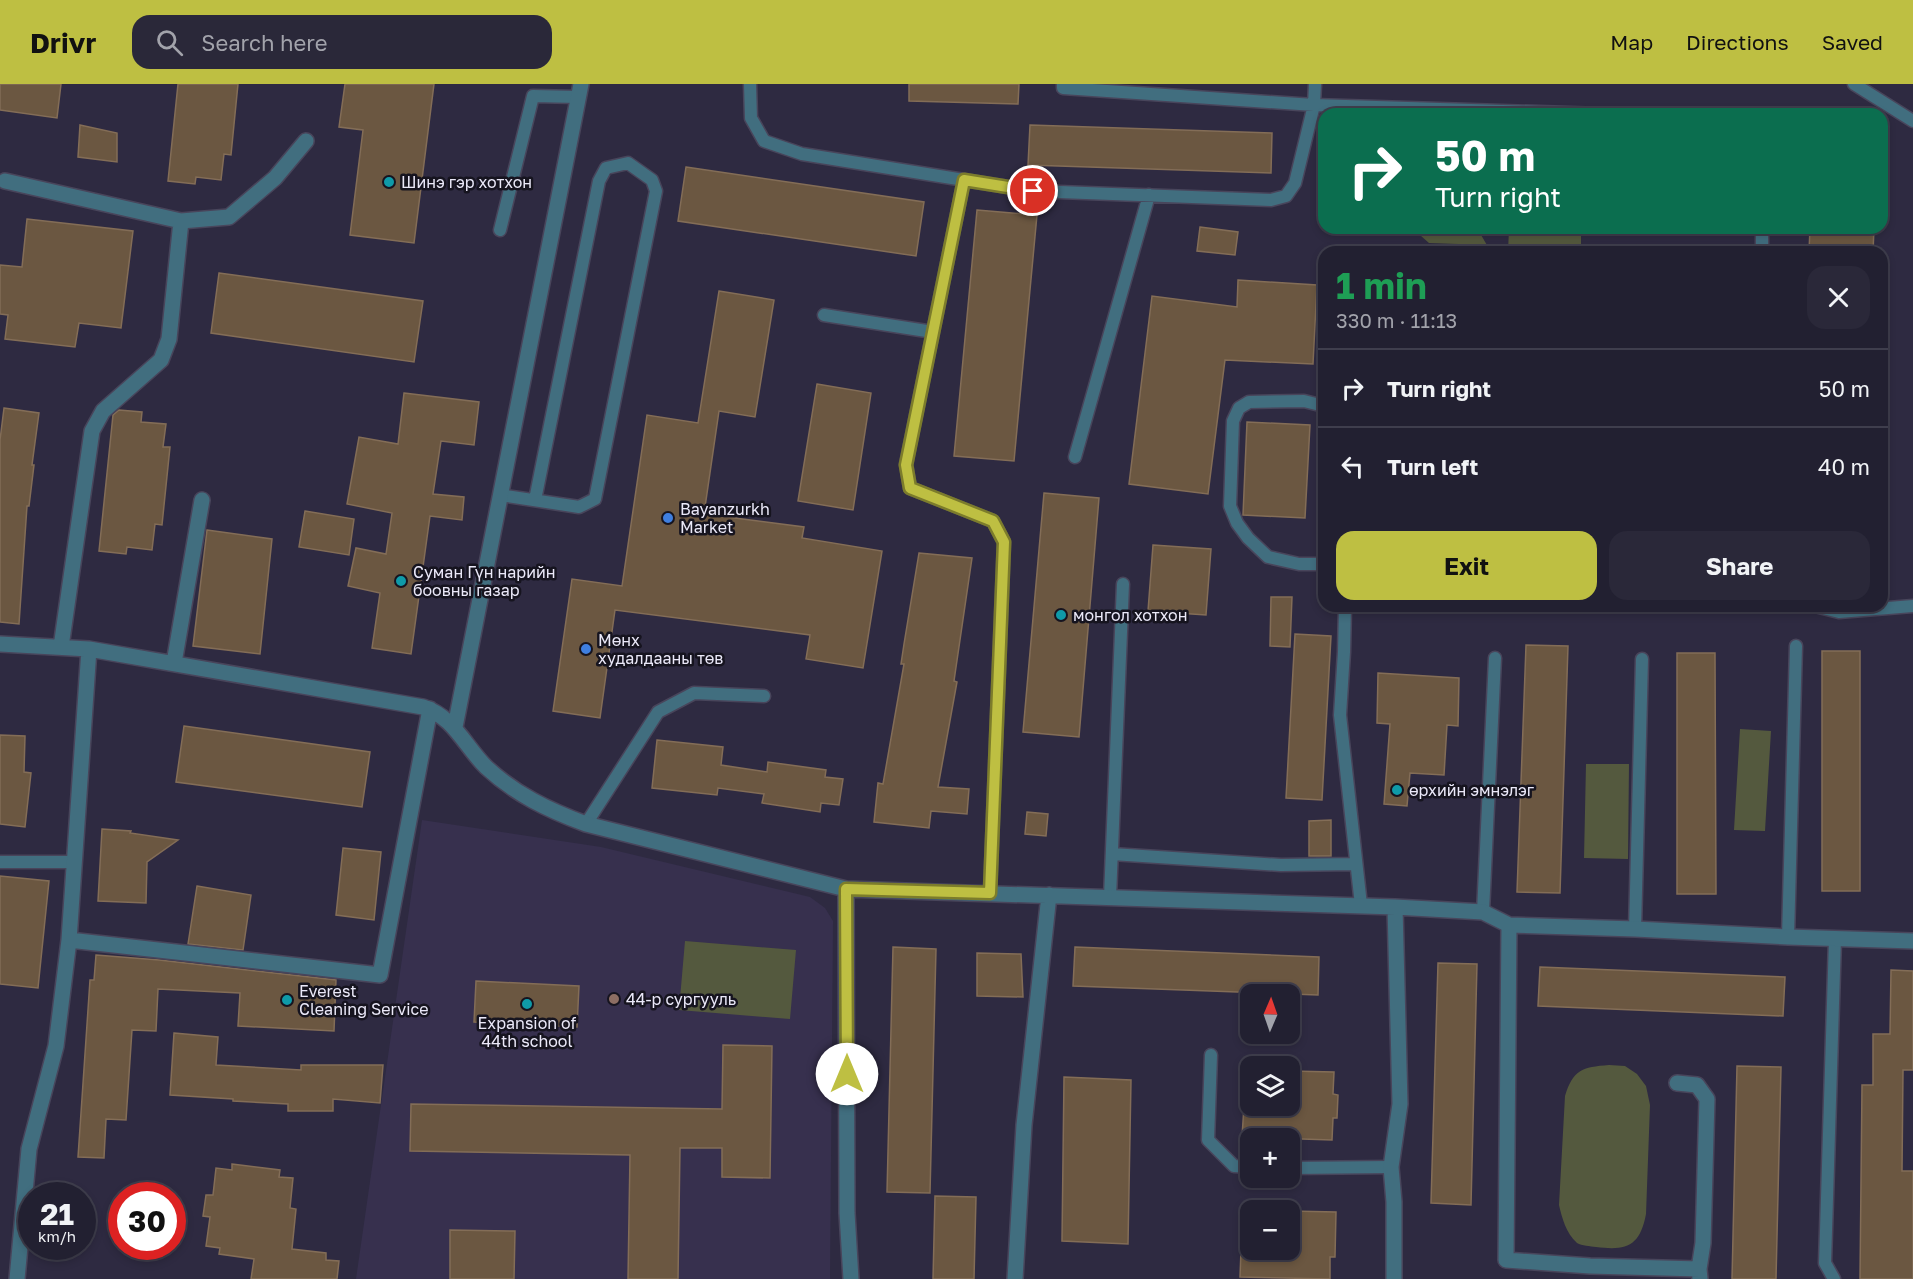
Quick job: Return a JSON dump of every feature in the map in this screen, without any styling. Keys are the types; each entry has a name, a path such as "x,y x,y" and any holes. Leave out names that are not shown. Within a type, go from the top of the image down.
{"street":[{"path":"455,727 579,90"},
{"path":"5,181 181,221 229,217 275,178 306,141"},
{"path":"61,647 92,431 102,411 160,360 169,339 181,221"},
{"path":"174,663 202,500"},
{"path":"0,644 89,649 402,702 430,709 455,727 477,757 508,786 545,808 586,824 846,889 1361,905 1483,912 1509,926 1913,941"},
{"path":"17,1279 28,1149 56,1046 69,940 89,649"},
{"path":"69,940 380,975 430,709"},
{"path":"846,889 847,1213 851,1279"},
{"path":"1015,1279 1024,1125 1049,895"},
{"path":"1394,1279 1394,1202 1391,1167 1400,1104 1395,907"},
{"path":"1509,926 1506,1260 1699,1274 1703,1243 1707,1099 1697,1085 1677,1083"}],"lane":[{"path":"750,84 751,118 764,141 802,154 1033,191 1270,200 1286,196 1295,183 1314,105 1315,84"},
{"path":"1063,84 1063,88 1314,105 1410,108"},
{"path":"1854,84 1913,121"},
{"path":"500,230 533,96 579,90"},
{"path":"500,495 579,507 595,499 656,191 652,180 628,163 606,168 599,181 535,500"},
{"path":"964,180 906,465 910,488 993,521 1004,542 990,893"},
{"path":"1075,458 1149,195"},
{"path":"824,315 933,332"},
{"path":"1318,404 1304,401 1249,402 1239,408 1234,414 1233,421 1230,506 1237,523 1248,538 1268,557 1299,564 1318,564"},
{"path":"1110,897 1123,584"},
{"path":"1888,608 1913,606"},
{"path":"1345,612 1340,716 1361,905"},
{"path":"1788,937 1796,646"},
{"path":"1483,912 1495,658"},
{"path":"1635,929 1642,659"},
{"path":"586,824 658,712 694,693 764,696"},
{"path":"1112,854 1281,865 1356,864"},
{"path":"0,862 75,862"},
{"path":"1834,1279 1825,1263 1835,939"},
{"path":"1211,1055 1209,1140 1234,1166 1240,1166"},
{"path":"1300,1168 1391,1167"}],"shaded area":[{"name":"44-р сургууль","path":"422,820 601,847 810,897 825,908 833,921 830,1279 356,1279"}],"green space":[{"path":"1419,234 1480,234 1488,246 1460,246 1458,244 1429,243"},
{"path":"1509,234 1581,234 1581,246 1508,246"},
{"path":"1740,729 1771,731 1765,831 1734,830"},
{"path":"1586,764 1629,764 1628,859 1584,858"},
{"path":"685,941 796,950 790,1019 679,1010"},
{"path":"1609,1065 1625,1066 1637,1074 1646,1086 1650,1105 1646,1214 1636,1240 1624,1247 1616,1248 1577,1243 1567,1230 1559,1205 1565,1096 1568,1087 1580,1071"}],"building":[{"path":"0,84 61,84 57,118 0,110"},
{"path":"178,84 238,84 231,155 224,154 221,180 196,177 195,184 168,181"},
{"name":"Шинэ гэр хотхон","path":"345,84 434,84 414,243 350,235 363,130 339,127"},
{"path":"909,84 1019,84 1018,104 909,101"},
{"path":"80,125 117,133 117,162 78,157"},
{"path":"1030,125 1272,133 1271,173 1028,165"},
{"path":"686,167 924,202 916,256 678,221"},
{"path":"977,210 1037,215 1014,461 954,456"},
{"path":"27,219 133,231 121,328 79,323 75,347 5,339 8,315 0,314 0,265 22,267"},
{"path":"1200,227 1238,232 1235,255 1197,251"},
{"path":"1810,234 1874,234 1873,246 1809,246"},
{"path":"219,273 423,301 414,362 211,333"},
{"path":"1238,280 1317,285 1313,364 1225,360 1208,494 1129,484 1152,296 1237,307"},
{"path":"719,291 774,300 755,417 719,411 704,514 804,527 802,538 882,551 863,668 806,659 810,635 615,610 600,718 553,711 572,579 622,586 647,415 698,423"},
{"path":"817,384 871,393 853,510 798,501"},
{"path":"404,393 479,402 474,445 441,441 433,494 464,497 462,520 430,516 411,654 372,648 380,593 348,586 356,548 386,554 392,513 347,504 359,437 398,444"},
{"path":"4,408 39,413 29,506 27,506 19,624 0,622 0,440"},
{"path":"119,410 142,412 141,422 166,424 163,447 170,447 162,525 155,524 152,550 127,547 126,554 99,551 113,415"},
{"path":"1247,422 1310,425 1305,518 1243,515"},
{"name":"монгол хотхон","path":"1044,493 1099,498 1079,737 1023,732"},
{"path":"305,511 354,519 349,555 299,547"},
{"path":"207,530 272,539 260,654 193,646"},
{"path":"1153,545 1211,549 1206,615 1148,611"},
{"path":"919,553 972,558 954,681 957,682 938,787 969,789 967,814 931,811 929,828 874,822 878,783 883,784 904,664 901,664"},
{"path":"1271,597 1292,597 1290,647 1270,646"},
{"path":"1295,634 1331,636 1322,800 1286,798"},
{"path":"1526,645 1568,646 1560,893 1517,892"},
{"path":"1822,651 1860,651 1860,891 1822,891"},
{"path":"1677,653 1715,653 1716,894 1677,894"},
{"path":"1378,673 1459,678 1458,726 1447,725 1444,775 1410,773 1407,806 1384,804 1390,724 1377,723"},
{"path":"184,726 370,752 362,807 176,782"},
{"path":"0,735 25,736 24,772 31,773 25,827 0,824"},
{"path":"657,740 723,747 721,765 767,772 768,762 826,770 825,777 843,779 839,805 821,803 820,812 762,803 764,794 718,788 717,795 652,788"},
{"path":"1027,812 1048,814 1046,836 1025,834"},
{"path":"1331,820 1331,856 1309,856 1309,821"},
{"path":"102,829 131,831 130,833 178,840 147,862 146,903 98,901"},
{"path":"343,848 381,852 374,920 336,915"},
{"path":"0,876 49,881 38,988 0,984"},
{"path":"197,886 251,895 243,950 188,944"},
{"path":"893,947 936,949 930,1193 887,1192"},
{"path":"1075,947 1319,957 1318,995 1300,994 1300,984 1240,984 1240,992 1073,986"},
{"path":"977,953 1021,954 1023,997 977,996"},
{"path":"96,955 336,980 334,1031 238,1026 240,993 158,989 156,1031 132,1030 126,1120 106,1119 104,1158 78,1157 90,980 94,980"},
{"path":"1438,963 1477,964 1471,1205 1431,1203"},
{"path":"1540,967 1785,977 1783,1016 1538,1006"},
{"path":"1891,970 1913,971 1913,1070 1903,1070 1902,1171 1913,1171 1913,1279 1860,1279 1862,1085 1873,1085 1873,1034 1890,1034"},
{"name":"Expansion of 44th school","path":"476,981 579,986 577,1027 474,1022"},
{"path":"174,1033 218,1037 216,1065 301,1070 301,1065 383,1065 380,1103 333,1099 333,1111 288,1111 288,1104 170,1095"},
{"path":"723,1045 772,1046 770,1178 722,1177 722,1148 680,1148 678,1279 628,1279 630,1155 410,1151 411,1104 722,1109"},
{"path":"1737,1066 1781,1067 1776,1279 1732,1279"},
{"path":"1300,1071 1334,1072 1333,1094 1338,1095 1337,1118 1333,1118 1332,1140 1300,1139 1300,1128 1243,1128 1243,1116 1300,1116"},
{"path":"1064,1077 1131,1080 1128,1244 1062,1241"},
{"path":"232,1164 280,1170 279,1177 293,1178 290,1208 296,1209 292,1249 326,1253 326,1260 339,1261 337,1279 251,1279 254,1259 219,1254 220,1248 206,1246 210,1217 203,1216 206,1195 213,1195 216,1168 232,1170"},
{"path":"935,1196 976,1197 974,1279 933,1279"},
{"path":"1300,1211 1336,1212 1335,1257 1330,1257 1330,1279 1240,1277 1241,1260 1300,1260"},
{"path":"450,1230 515,1231 514,1279 450,1279"}],"place":[{"name":"Шинэ гэр хотхон","path":"389,182"},
{"name":"Bayanzurkh Market","path":"668,518"},
{"name":"Суман Гүн нарийн боовны газар","path":"401,581"},
{"name":"монгол хотхон","path":"1061,615"},
{"name":"Мөнх худалдааны төв","path":"586,649"},
{"name":"өрхийн эмнэлэг","path":"1397,790"},
{"name":"44-р сургууль","path":"614,999"},
{"name":"Everest Cleaning Service","path":"287,1000"},
{"name":"Expansion of 44th school","path":"527,1004"}],"route":[{"path":"847,1074 846,889 990,893 1004,542 993,521 910,488 906,465 964,180 1033,191"}]}
